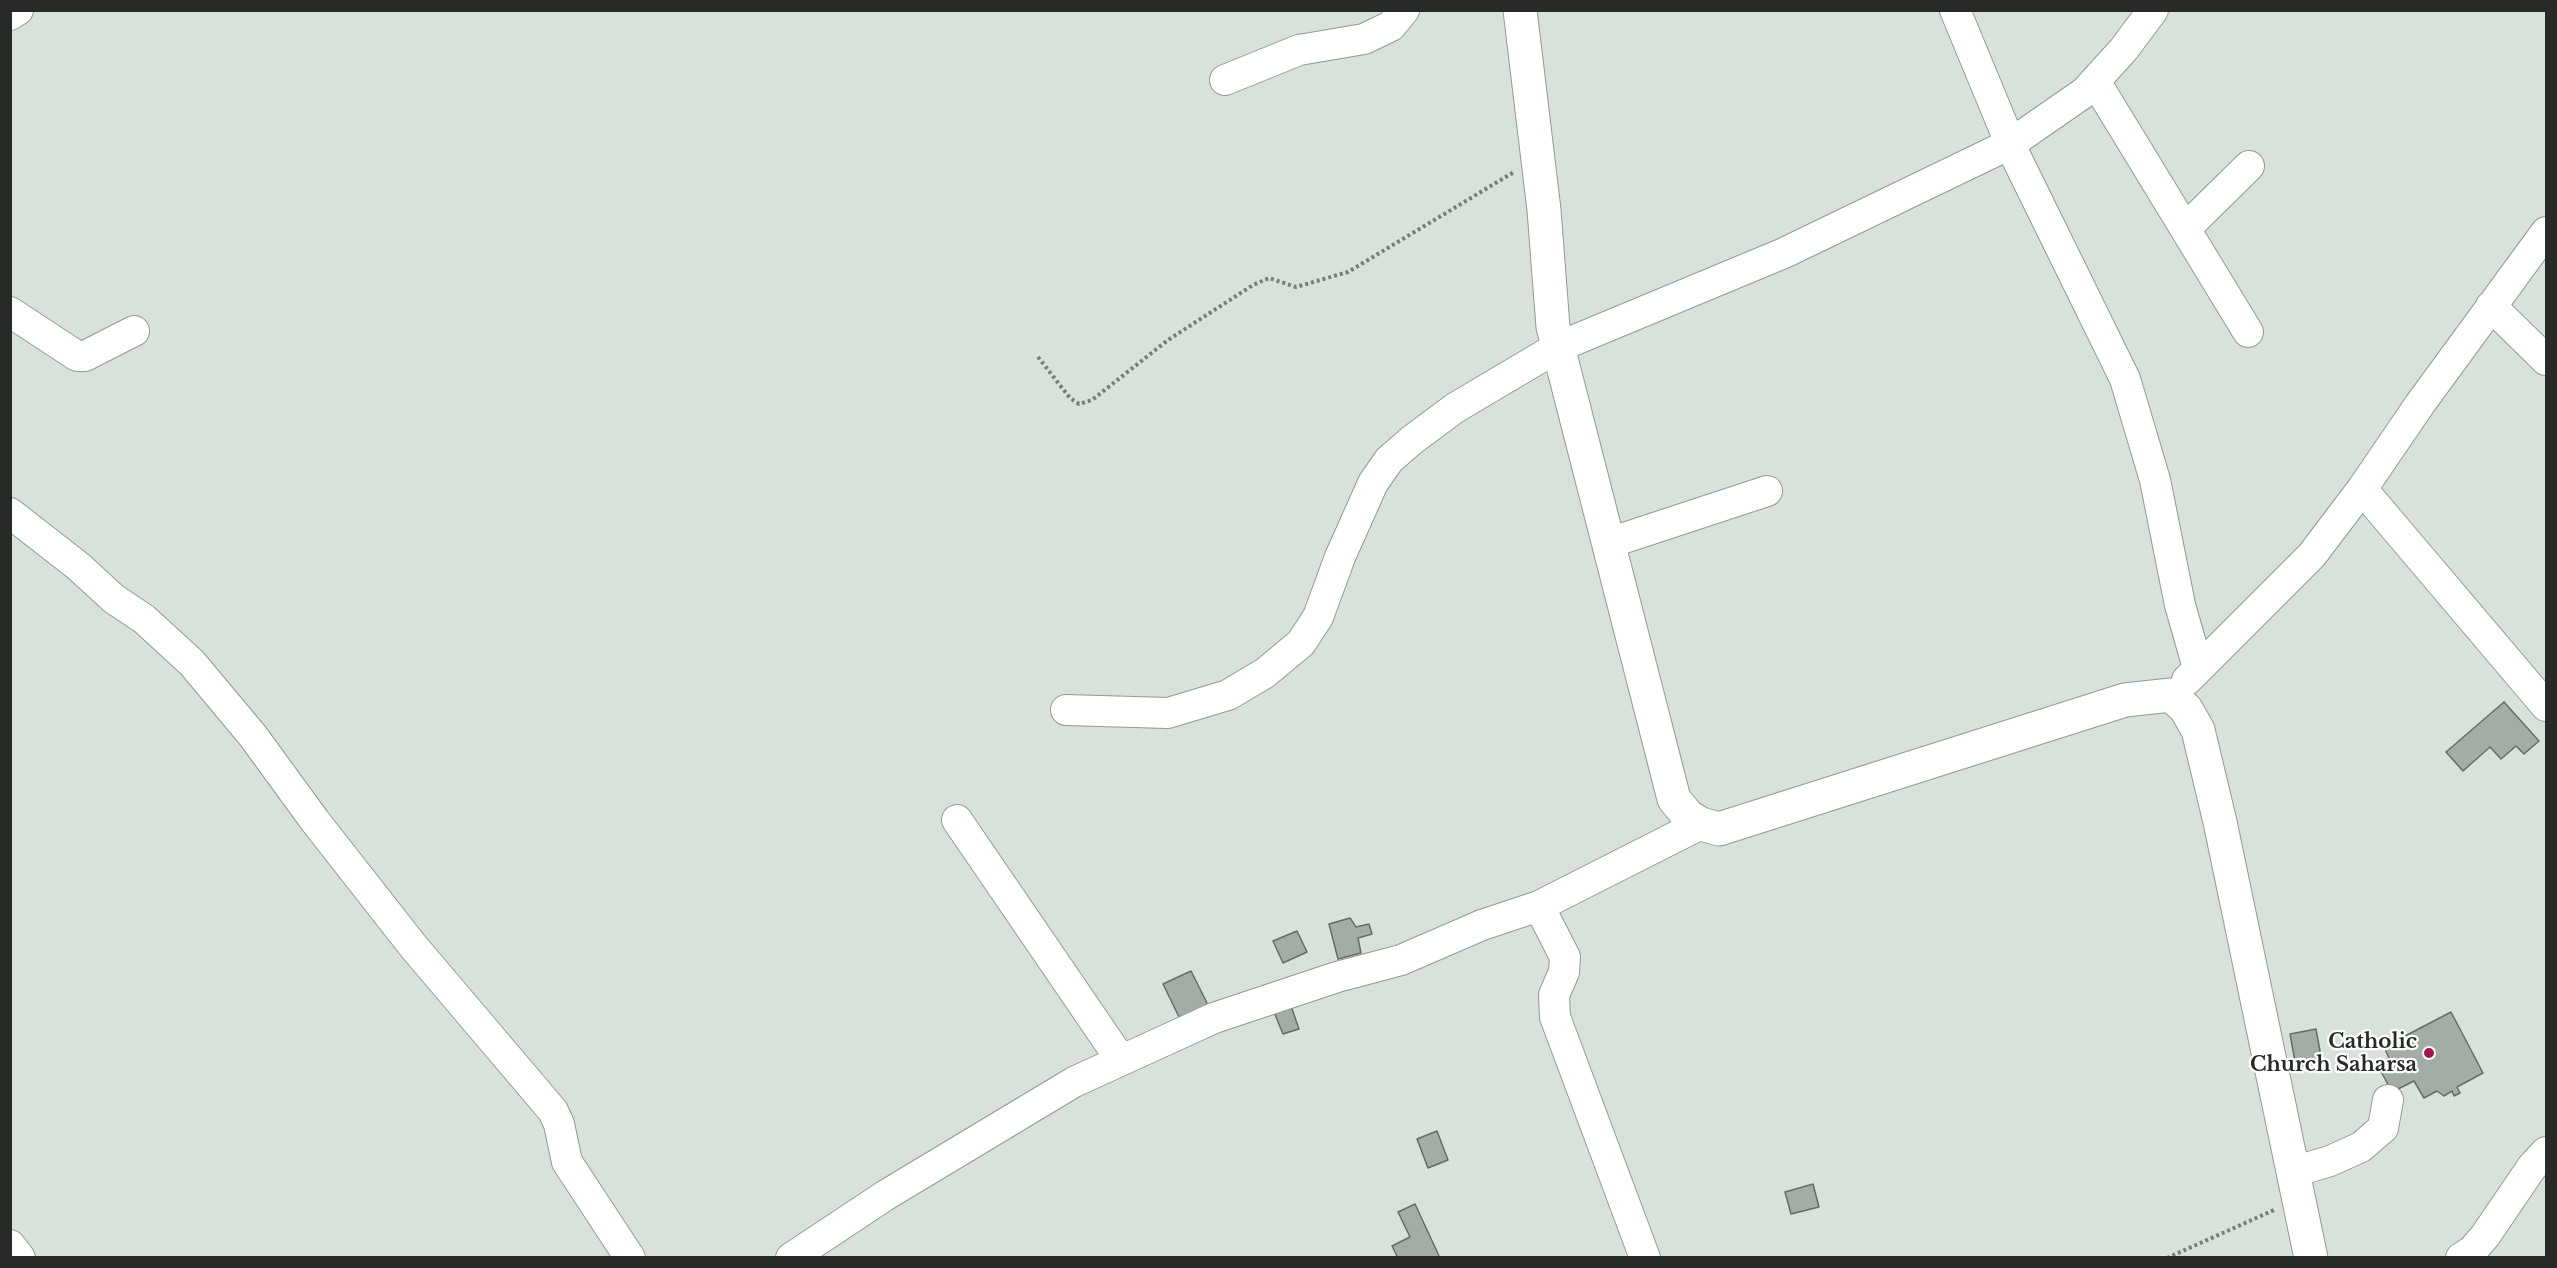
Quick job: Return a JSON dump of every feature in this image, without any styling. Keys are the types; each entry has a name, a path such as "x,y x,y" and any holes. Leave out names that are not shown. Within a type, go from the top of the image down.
{"main road":[{"path":"1520,10 1538,158 1553,327 1665,773 1674,799 1688,816 1701,824 1719,829 2125,700 2171,695 2186,709 2198,730 2311,1257"}],"street":[{"path":"10,15 18,10"},
{"path":"1225,80 1299,50 1364,39 1391,26 1404,10"},
{"path":"1954,10 2010,144 2125,379 2154,480 2180,604 2198,668"},
{"path":"1066,710 1168,713 1228,695 1265,673 1301,643 1318,617 1340,557 1373,483 1389,459 1455,408 1558,347 1784,253 2010,144 2085,92 2153,10"},
{"path":"2096,81 2248,332"},
{"path":"2186,228 2249,166"},
{"path":"2171,695 2312,555 2547,232"},
{"path":"2491,306 2547,360"},
{"path":"10,312 77,356 85,356 134,332"},
{"path":"2362,489 2547,706"},
{"path":"1609,543 1767,491"},
{"path":"10,513 78,566 114,598 144,619 192,663 253,736 315,821 413,946 553,1111 559,1124 567,1162 630,1257"},
{"path":"957,820 1120,1060"},
{"path":"791,1257 886,1196 1074,1082 1120,1060 1214,1018 1337,977 1401,960 1482,925 1539,906 1701,824"},
{"path":"1539,906 1565,957 1553,1005 1555,1017 1645,1257"},
{"path":"2296,1186 2330,1161 2361,1147 2383,1128 2388,1100"},
{"path":"2461,1257 2472,1251 2485,1236 2532,1167 2547,1152"},
{"path":"10,1245 20,1257"}],"path":[{"path":"1038,357 1071,398 1079,404 1092,400 1168,340 1253,285 1269,278 1296,287 1348,272 1538,158"},
{"path":"2167,1257 2296,1186"}],"building":[{"path":"2504,702 2539,741 2524,754 2516,746 2501,759 2490,747 2463,771 2446,752"},
{"path":"1350,918 1356,927 1369,924 1372,934 1358,938 1361,953 1338,959 1329,924"},
{"path":"1297,931 1307,952 1283,963 1273,941"},
{"path":"1191,971 1208,1005 1180,1019 1163,984"},
{"path":"1291,1006 1299,1029 1283,1034 1274,1012"},
{"name":"Catholic Church Saharsa","path":"2451,1012 2483,1073 2457,1087 2460,1093 2454,1096 2452,1091 2444,1096 2437,1091 2424,1098 2414,1081 2392,1092 2377,1064 2389,1058 2384,1047"},
{"path":"2316,1029 2322,1062 2296,1067 2290,1034"},
{"path":"1437,1131 1448,1160 1428,1168 1417,1139"},
{"path":"1813,1184 1819,1207 1791,1214 1785,1192"},
{"path":"1415,1204 1440,1258 1398,1258 1392,1246 1410,1237 1398,1212"}],"place":[{"name":"Catholic Church Saharsa","path":"2429,1053"}]}
